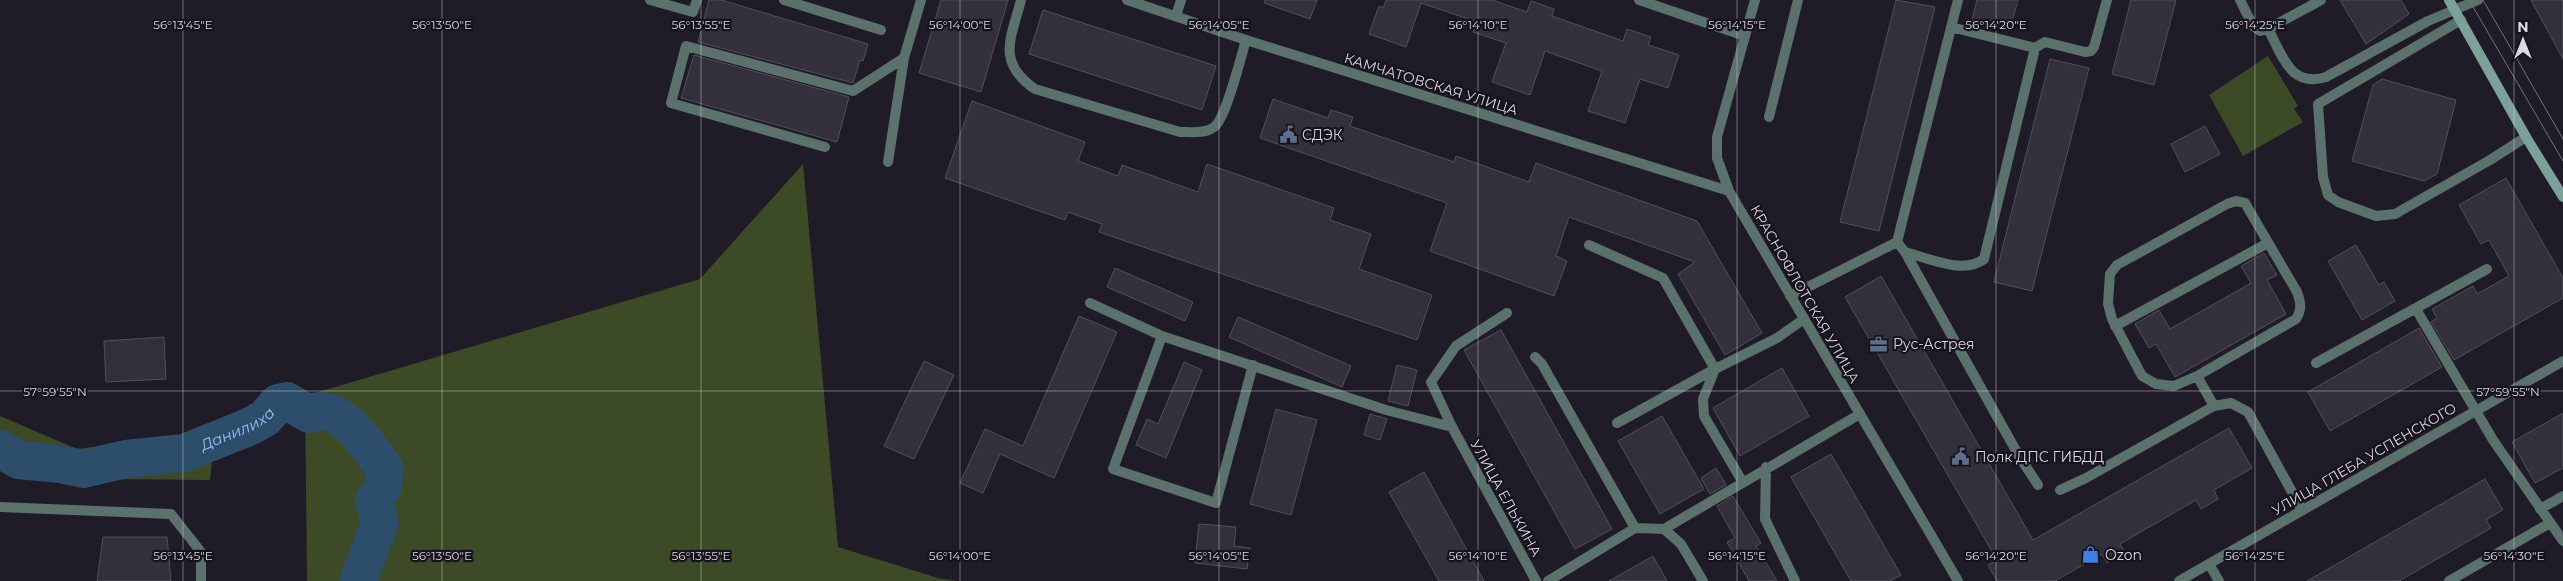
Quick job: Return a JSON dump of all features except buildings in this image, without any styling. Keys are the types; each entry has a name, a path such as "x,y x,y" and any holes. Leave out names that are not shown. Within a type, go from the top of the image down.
{"main road":[{"path":"2449,0 2526,137 2563,198"}],"street":[{"path":"650,0 694,12 697,0"},
{"path":"784,0 881,30"},
{"path":"888,162 904,58 920,0"},
{"path":"1020,0 1009,45 1010,60 1019,78 1035,89 1180,132 1197,132 1214,127 1223,114 1246,40"},
{"name":"КАМЧАТОВСКАЯ УЛИЦА","path":"1127,0 1246,40 1729,191"},
{"path":"1176,16 1181,0"},
{"path":"1639,0 1745,36"},
{"name":"КРАСНОФЛОТСКАЯ УЛИЦА","path":"1755,0 1717,137 1717,158 1729,191 1958,581"},
{"path":"1769,117 1798,0"},
{"path":"1790,296 1897,242 1958,0"},
{"path":"1905,252 1965,267 1976,266 1984,260 2035,48 2044,42 2085,52 2091,51 2106,0"},
{"path":"2240,0 2253,26 2260,30 2268,30 2321,0"},
{"path":"2268,30 2292,72 2301,79 2314,80 2326,77 2428,21 2478,0"},
{"path":"2461,20 2318,104 2322,177 2328,194 2338,202 2376,216 2395,214 2490,160 2526,137"},
{"path":"1952,27 2035,48"},
{"path":"825,147 672,103 686,46 853,91 904,58"},
{"path":"2236,201 2245,203 2268,243 2297,292 2301,303 2300,312 2296,319 2197,376 2174,386 2156,384 2142,376 2115,326 2108,304 2110,274 2117,265 2227,204 2236,201"},
{"path":"1897,242 1905,252 2019,456 2038,485"},
{"path":"2115,326 2268,243"},
{"path":"1589,246 1663,278 1715,369 1702,407 1704,416 1742,481"},
{"path":"2316,363 2487,269"},
{"path":"1090,303 1162,336 1386,410 1452,427"},
{"path":"2416,309 2475,412 2563,541"},
{"name":"УЛИЦА ЕЛЬКИНА","path":"1507,313 1456,346 1430,382 1452,427 1536,581"},
{"path":"1617,424 1715,369 1777,338 1804,319"},
{"path":"1162,336 1113,469 1216,503 1253,365"},
{"path":"1535,358 1542,364 1635,528"},
{"name":"УЛИЦА ГЛЕБА УСПЕНСКОГО","path":"2179,581 2563,361"},
{"path":"2197,376 2214,406"},
{"path":"2060,490 2086,478 2214,406 2231,403 2248,412 2302,510"},
{"path":"1548,581 1635,528 1664,529 1742,481 1860,414"},
{"path":"1766,467 1765,519 1795,581"},
{"path":"2540,509 2563,496"},
{"path":"0,507 171,514 201,552 201,581"},
{"path":"2448,581 2550,523"},
{"path":"1664,529 1681,544 1703,581"},
{"path":"2209,564 2219,581"}],"green space":[{"path":"2268,56 2298,106 2294,109 2303,122 2243,156 2209,95"},
{"path":"803,164 838,547 938,578 956,581 307,581 305,396 700,279"},
{"path":"0,416 77,449 199,434 212,461 210,480 107,479 48,469 0,467"}],"waterway":[{"name":"Данилиха","path":"0,449 19,460 60,464 83,469 126,459 184,453 251,426 265,418 278,403 287,401 309,414 320,411 331,413 353,428 385,469 383,488 374,501 380,523 358,581"}],"tram line":[{"path":"2469,0 2563,161"},
{"path":"2483,0 2563,139"}],"place":[{"name":"СДЭК","path":"1288,135"},
{"name":"Рус-Астрея","path":"1879,344"},
{"name":"Полк ДПС ГИБДД","path":"1961,457"},
{"name":"Ozon","path":"2091,555"}]}
